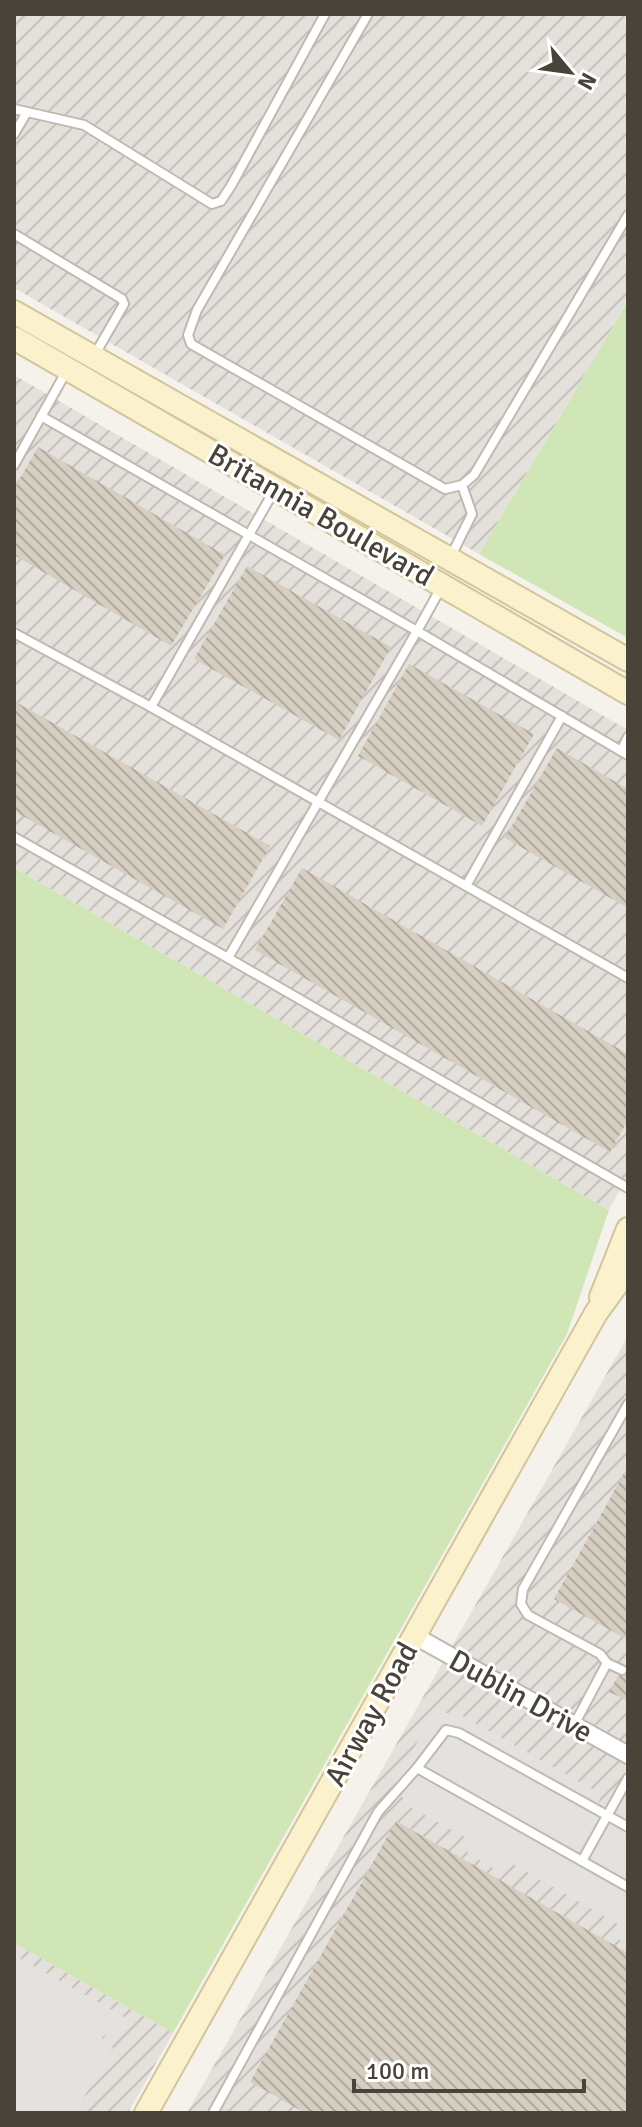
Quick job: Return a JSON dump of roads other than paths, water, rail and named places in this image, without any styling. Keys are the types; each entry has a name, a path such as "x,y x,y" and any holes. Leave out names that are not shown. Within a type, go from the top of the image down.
{"main road":[{"name":"Britannia Boulevard","path":"14,312 628,660"},
{"name":"Britannia Boulevard","path":"14,338 628,693"},
{"name":"Airway Road","path":"596,1313 611,1265 628,1229"},
{"name":"Airway Road","path":"146,2113 596,1313 628,1269"}],"street":[{"name":"Dublin Drive","path":"415,1636 628,1755"}],"lane":[{"path":"14,109 84,125 212,204 221,201 231,186 325,14"},
{"path":"368,14 197,310 188,335 191,344 445,489 462,485 474,475 628,215"},
{"path":"14,134 27,112"},
{"path":"14,234 122,299 124,304 93,357"},
{"path":"14,465 68,369"},
{"path":"41,416 624,753 628,737"},
{"path":"449,559 472,514 462,485"},
{"path":"151,707 275,489"},
{"path":"228,958 442,585"},
{"path":"14,633 151,707 628,978"},
{"path":"466,886 562,716"},
{"path":"14,837 628,1188"},
{"path":"622,1670 607,1663 600,1654 528,1615 521,1604 523,1589 628,1404"},
{"path":"574,1725 607,1663"},
{"path":"213,2113 378,1812 446,1730 459,1733 628,1827"},
{"path":"417,1768 628,1887"},
{"path":"582,1861 628,1778"}]}
